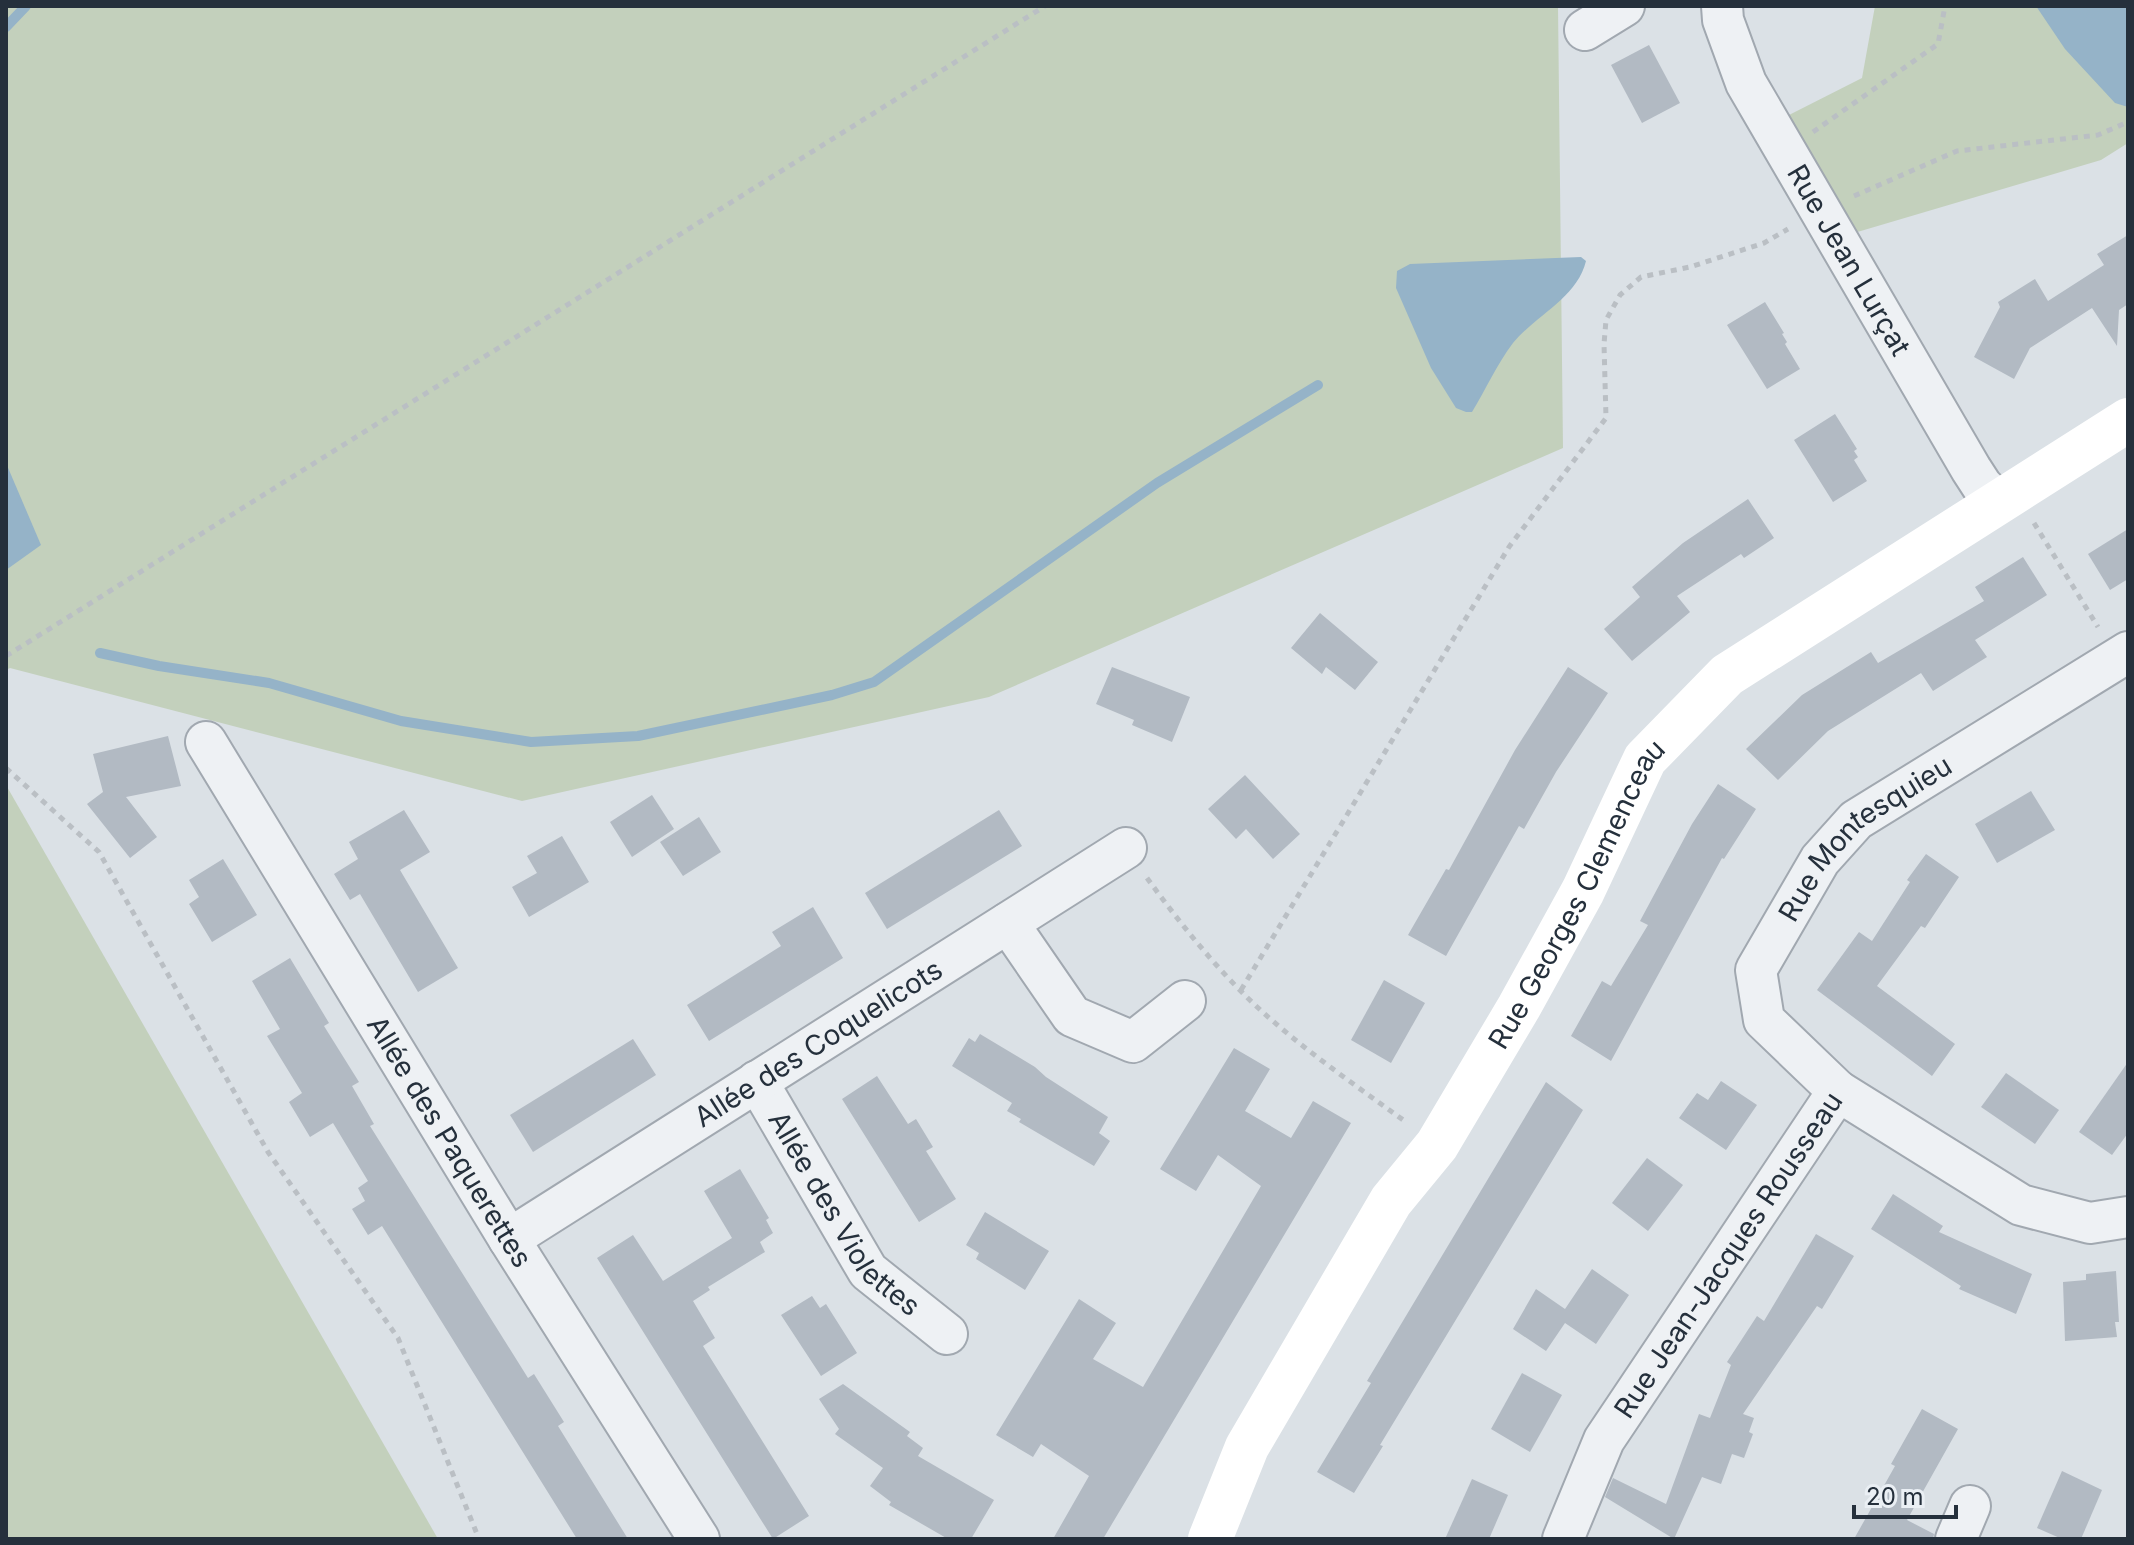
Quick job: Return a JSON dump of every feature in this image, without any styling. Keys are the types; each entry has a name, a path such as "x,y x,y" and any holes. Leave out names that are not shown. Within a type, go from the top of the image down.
{"street":[{"path":"1585,30 1624,6"},
{"name":"Rue Jean Lurçat","path":"1722,6 1723,20 1746,83 1971,469 1982,486 2006,497"},
{"name":"Rue Georges Clemenceau","path":"1210,1539 1247,1447 1391,1201 1437,1145 1519,1007 1583,891 1645,759 1727,675 2128,420"},
{"name":"Rue Montesquieu","path":"1838,1091 1764,1020 1756,970 1820,860 1856,820 2123,655"},
{"name":"Allée des Paquerettes","path":"206,742 509,1239 699,1539"},
{"name":"Allée des Coquelicots","path":"509,1239 1126,848"},
{"path":"1008,923 1072,1016 1133,1042 1185,1001"},
{"name":"Allée des Violettes","path":"757,1081 868,1271 947,1334"},
{"name":"Rue Jean-Jacques Rousseau","path":"1563,1539 1604,1440 1838,1091 2021,1205 2090,1223 2128,1217"}],"path":[{"path":"6,656 1045,6"},
{"path":"1786,151 1938,44 1945,6"},
{"path":"1241,990 1509,547 1606,418 1606,320 1620,295 1641,277 1690,267 1764,243 1822,211 1957,151 2098,135 2128,122"},
{"path":"2006,497 2123,655"},
{"path":"6,768 99,852 268,1152 398,1338 479,1539"},
{"path":"1126,848 1177,919 1255,1005 1353,1084 1437,1145"}],"green space":[{"path":"6,6 1558,6 1563,448 989,697 522,801 10,668 6,670"},
{"path":"1875,6 2128,6 2128,143 2101,160 1854,233 1789,115 1862,78"},
{"path":"6,785 438,1539 6,1539"}],"water":[{"path":"2036,6 2128,6 2128,107 2115,103 2065,49"},
{"path":"1581,257 1586,261 1574,285 1513,343 1472,412 1456,408 1431,368 1396,288 1397,271 1410,264"},
{"path":"6,463 41,545 6,570"}],"building":[{"path":"1649,45 1680,103 1642,123 1611,65"},
{"path":"2128,235 2128,304 2119,310 2117,346 2092,308 2030,348 2014,379 1974,357 2000,307 1998,302 2035,279 2048,301 2104,265 2097,254"},
{"path":"1765,302 1784,333 1785,344 1800,369 1767,389 1727,325"},
{"path":"1835,414 1857,449 1854,451 1858,457 1854,460 1867,481 1833,502 1794,440"},
{"path":"1748,499 1774,538 1744,558 1741,554 1677,596 1690,612 1632,661 1604,629 1640,597 1632,587 1683,543"},
{"path":"2128,529 2128,579 2110,590 2088,554"},
{"path":"2023,557 2047,595 1975,640 1987,657 1933,691 1921,673 1828,731 1778,780 1746,749 1802,695 1871,652 1878,663 1984,601 1975,587"},
{"path":"1320,613 1378,662 1355,690 1326,667 1322,674 1291,648"},
{"path":"1112,667 1190,697 1172,742 1132,725 1134,720 1096,704"},
{"path":"1568,667 1608,693 1556,772 1524,829 1519,826 1446,956 1408,935 1446,869 1449,870 1515,750"},
{"path":"168,736 181,786 126,797 157,837 130,858 87,804 103,792 93,754"},
{"path":"1245,775 1300,834 1273,859 1246,829 1236,839 1208,809"},
{"path":"1718,784 1756,809 1722,858 1611,1061 1571,1036 1602,981 1611,986 1648,925 1640,921 1692,824"},
{"path":"2031,791 2055,830 1997,863 1975,824"},
{"path":"652,795 674,829 632,857 610,822"},
{"path":"404,810 430,852 400,870 458,968 418,992 360,894 350,900 334,874 358,859 349,842"},
{"path":"999,810 1022,846 887,929 865,893"},
{"path":"699,817 721,852 683,876 660,842"},
{"path":"562,836 589,882 529,917 512,887 537,873 527,856"},
{"path":"1926,854 1959,877 1925,928 1921,926 1877,986 1955,1044 1932,1076 1817,990 1859,932 1872,941 1910,882 1907,880"},
{"path":"223,859 257,915 212,942 189,904 199,897 189,880"},
{"path":"813,907 843,958 709,1041 687,1005 781,946 772,932"},
{"path":"290,958 329,1023 324,1026 359,1082 352,1086 374,1124 370,1126 528,1378 534,1374 564,1422 558,1426 628,1539 577,1539 382,1226 368,1235 352,1209 365,1201 358,1188 368,1181 333,1123 310,1137 289,1102 302,1093 267,1036 280,1029 252,981"},
{"path":"1384,980 1425,1003 1391,1063 1351,1040"},
{"path":"980,1034 1108,1117 1099,1133 1110,1141 1094,1166 1019,1122 1021,1119 1007,1111 1012,1103 952,1066 969,1038 975,1042"},
{"path":"633,1039 656,1075 533,1152 510,1115"},
{"path":"1234,1048 1270,1069 1245,1111 1291,1138 1313,1101 1351,1123 1103,1539 1053,1539 1089,1476 1041,1444 1033,1457 996,1435 1079,1299 1116,1323 1093,1359 1143,1387 1261,1186 1218,1155 1196,1191 1160,1169"},
{"path":"2128,1062 2128,1133 2112,1155 2079,1132"},
{"path":"2006,1073 2059,1110 2035,1144 1981,1107"},
{"path":"877,1076 908,1124 916,1119 933,1147 926,1151 956,1199 919,1222 842,1099"},
{"path":"1721,1081 1757,1105 1726,1150 1679,1118 1697,1093 1708,1100"},
{"path":"1546,1082 1583,1110 1354,1493 1317,1472 1371,1383 1367,1381"},
{"path":"1647,1158 1683,1185 1648,1231 1612,1203"},
{"path":"740,1169 769,1218 766,1220 773,1233 760,1242 765,1252 708,1287 710,1290 693,1301 715,1338 703,1346 809,1516 773,1539 597,1258 633,1235 663,1281 732,1238 704,1191"},
{"path":"1893,1194 1943,1226 1939,1232 2032,1274 2016,1314 1959,1289 1961,1286 1871,1229"},
{"path":"985,1212 1049,1251 1025,1290 976,1259 979,1253 966,1245"},
{"path":"1816,1234 1854,1256 1822,1309 1817,1306 1743,1414 1754,1418 1749,1432 1753,1434 1744,1458 1732,1454 1721,1484 1702,1477 1674,1539 1605,1497 1613,1478 1666,1504 1699,1414 1710,1418 1731,1365 1727,1362 1757,1316 1764,1321"},
{"path":"1592,1269 1629,1295 1596,1344 1565,1323 1546,1351 1513,1329 1536,1289 1565,1309"},
{"path":"2116,1271 2117,1337 2065,1341 2063,1282 2086,1280 2086,1274"},
{"path":"812,1296 820,1308 826,1304 857,1353 821,1376 781,1315"},
{"path":"1522,1373 1562,1395 1530,1452 1491,1429"},
{"path":"843,1384 910,1432 907,1436 923,1448 918,1456 994,1500 971,1539 948,1539 889,1505 891,1502 870,1486 883,1468 835,1434 839,1429 819,1399"},
{"path":"1922,1409 1958,1429 1907,1520 1934,1534 1933,1539 1854,1539 1895,1466 1891,1464"},
{"path":"2062,1471 2102,1490 2081,1539 2062,1539 2037,1528"},
{"path":"1472,1479 1508,1495 1489,1539 1445,1539"}],"waterway":[{"path":"6,27 26,6"},
{"path":"100,653 159,666 269,683 401,721 531,742 638,736 832,695 874,682 1157,483 1318,385"}]}
